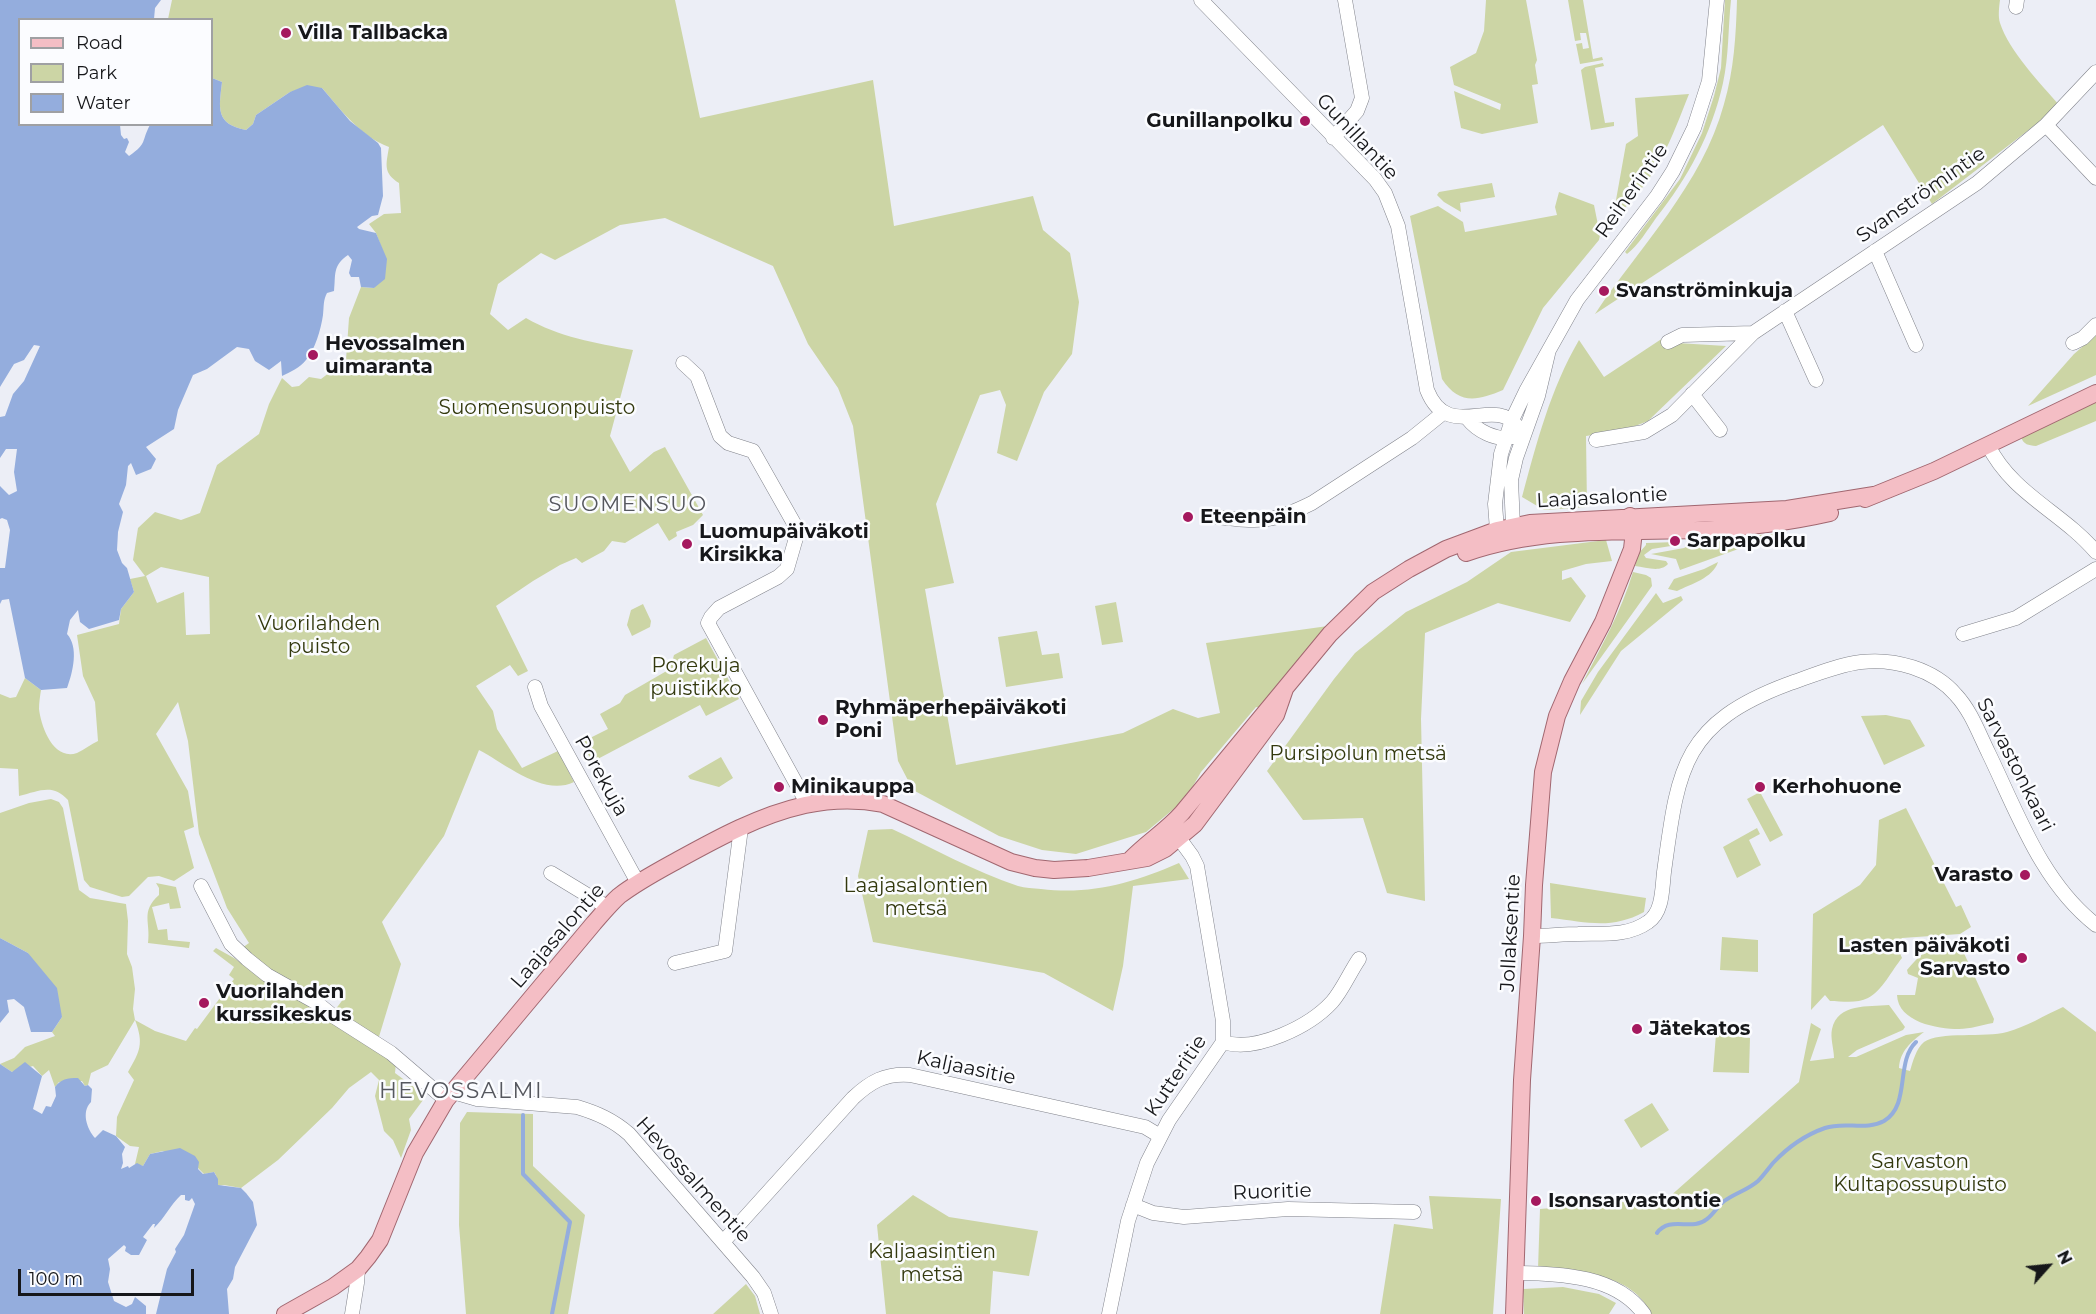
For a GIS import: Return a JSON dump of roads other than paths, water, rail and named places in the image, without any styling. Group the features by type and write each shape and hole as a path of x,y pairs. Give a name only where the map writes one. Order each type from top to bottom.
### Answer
{"main road":[{"name":"Laajasalontie","path":"285,1314 333,1287 357,1269 380,1240 415,1154 450,1096 608,907 638,883 702,847 786,810 808,805 857,801 883,804 1011,862 1054,870 1089,868 1130,860 1143,846 1175,832 1267,708 1330,633 1373,592 1446,549 1506,533 1530,523 1628,535 1874,495 1916,479 2096,393"},
{"name":"Jollaksentie","path":"1514,1314 1522,1080 1540,798 1547,750 1557,716 1603,621 1623,569 1628,535"}],"street":[{"name":"Gunillantie","path":"1201,0 1375,179 1391,206 1398,226 1426,390 1432,402 1443,413"},
{"path":"1333,138 1357,111 1362,98 1345,0"},
{"name":"Reiherintie","path":"1506,533 1496,483 1505,439 1512,420 1577,300 1657,195 1684,150 1694,128 1709,81 1717,0"},
{"name":"Svanströmintie","path":"1596,440 1629,436 1650,429 1672,415 1753,333 1977,183 2046,125 2096,72"},
{"path":"2046,125 2096,178"},
{"path":"1875,251 1916,345"},
{"path":"1785,310 1816,380"},
{"path":"2073,343 2083,338 2096,325"},
{"path":"1668,342 1682,335 1753,333"},
{"name":"Reiherintie","path":"1506,533 1511,480 1516,458 1538,396 1548,354"},
{"path":"683,363 697,376 720,436 728,443 749,449 757,456 796,527 796,538 787,569 778,577 719,608 708,623 808,805"},
{"path":"1692,394 1720,430"},
{"path":"1217,517 1258,522 1296,511 1412,438 1443,413 1467,418 1479,414 1512,420 1524,435 1505,439 1475,428 1467,418"},
{"path":"1988,445 1999,466 2014,482 2085,540 2096,552"},
{"path":"1963,634 2016,618 2096,568"},
{"name":"Sarvastonkaari","path":"1532,936 1618,933 1649,922 1659,908 1672,817 1682,773 1689,756 1708,730 1735,708 1770,691 1844,665 1878,661 1894,663 1927,673 1957,695 2049,873 2077,909 2096,925"},
{"name":"Porekuja","path":"535,687 541,706 638,883"},
{"path":"675,963 725,951 741,828"},
{"name":"Kutteritie","path":"1108,1314 1133,1205 1147,1163 1160,1136 1223,1042 1222,1021 1199,873 1192,856 1175,832"},
{"path":"551,873 608,907"},
{"path":"201,886 231,944 247,959 267,975 317,1003 450,1096"},
{"path":"1223,1042 1248,1046 1288,1032 1333,1001 1359,958"},
{"name":"Kaljaasitie","path":"723,1242 853,1098 873,1082 892,1075 910,1075 1027,1100 1144,1127 1160,1136"},
{"name":"Hevossalmentie","path":"450,1096 577,1107 608,1118 629,1134 723,1242 759,1286 771,1314"},
{"name":"Ruoritie","path":"1133,1205 1153,1214 1184,1217 1288,1209 1414,1212"},
{"path":"352,1314 357,1269"},
{"path":"1515,1273 1578,1277 1593,1281 1623,1294 1632,1300 1644,1314"}],"water":[{"path":"0,0 161,0 155,8 154,18 18,18 18,126 120,126 121,135 129,142 125,152 129,156 142,145 150,126 213,126 213,78 222,82 221,114 229,124 236,127 246,130 253,124 256,115 290,92 307,85 322,88 350,121 378,143 381,148 383,196 378,215 372,216 357,227 376,233 387,259 385,279 374,288 361,287 359,277 351,277 349,273 352,260 348,255 343,259 337,267 334,291 327,293 324,301 321,327 312,351 298,368 282,376 281,361 269,370 255,361 249,349 237,347 207,369 193,375 178,410 174,429 146,447 156,459 151,469 136,475 131,463 128,466 126,485 119,504 123,512 118,532 117,550 122,563 127,568 134,592 121,609 119,620 89,629 80,622 78,610 70,620 67,634 73,646 74,660 67,688 41,690 25,678 9,599 2,600 0,604 0,568 5,568 10,530 7,520 0,519 0,486 9,495 17,491 14,472 17,449 6,449 0,458 0,417 5,416 13,394 24,381 40,346 34,345 24,360 14,364 0,387"},
{"path":"0,938 28,953 57,988 62,1017 52,1032 31,1032 24,1007 14,999 7,1000 9,1012 0,1023"},
{"path":"25,1062 42,1076 33,1109 42,1114 46,1106 51,1107 56,1096 55,1087 62,1081 78,1078 85,1086 88,1085 92,1089 91,1102 86,1111 88,1125 95,1138 103,1130 116,1136 125,1147 121,1169 128,1166 129,1168 137,1163 143,1166 150,1154 180,1148 195,1156 199,1162 198,1169 203,1174 214,1172 218,1185 241,1188 246,1193 253,1202 257,1225 235,1267 233,1279 227,1289 229,1314 156,1314 167,1269 184,1235 195,1204 192,1198 189,1201 185,1200 185,1195 181,1195 158,1224 154,1228 155,1224 153,1224 143,1237 147,1240 139,1255 131,1255 125,1251 124,1245 108,1259 110,1269 108,1282 114,1301 126,1307 132,1304 135,1297 146,1306 146,1314 0,1314 0,1064 12,1072"}],"waterway":[{"path":"1657,1233 1668,1225 1701,1223 1723,1202 1754,1184 1784,1152 1810,1134 1832,1126 1870,1125 1884,1121 1897,1105 1906,1061 1916,1042"},
{"path":"523,1115 523,1174 570,1222 552,1314"}],"place":[{"name":"Villa Tallbacka","path":"286,33"},
{"name":"Gunillanpolku","path":"1305,121"},
{"name":"Svanströminkuja","path":"1604,291"},
{"name":"Hevossalmen uimaranta","path":"313,355"},
{"name":"Eteenpäin","path":"1188,517"},
{"name":"Sarpapolku","path":"1675,541"},
{"name":"Luomupäiväkoti Kirsikka","path":"687,544"},
{"name":"Ryhmäperhepäiväkoti Poni","path":"823,720"},
{"name":"Minikauppa","path":"779,787"},
{"name":"Kerhohuone","path":"1760,787"},
{"name":"Varasto","path":"2025,875"},
{"name":"Lasten päiväkoti Sarvasto","path":"2022,958"},
{"name":"Vuorilahden kurssikeskus","path":"204,1003"},
{"name":"Jätekatos","path":"1637,1029"},
{"name":"Isonsarvastontie","path":"1536,1201"}],"district":[{"name":"SUOMENSUO","path":"628,505"},
{"name":"HEVOSSALMI","path":"461,1092"}],"park label":[{"name":"Suomensuonpuisto","path":"537,408"},
{"name":"Vuorilahden puisto","path":"319,636"},
{"name":"Porekuja puistikko","path":"696,678"},
{"name":"Pursipolun metsä","path":"1358,754"},
{"name":"Laajasalontien metsä","path":"916,898"},
{"name":"Sarvaston Kultapossupuisto","path":"1920,1174"},
{"name":"Kaljaasintien metsä","path":"932,1264"}]}
